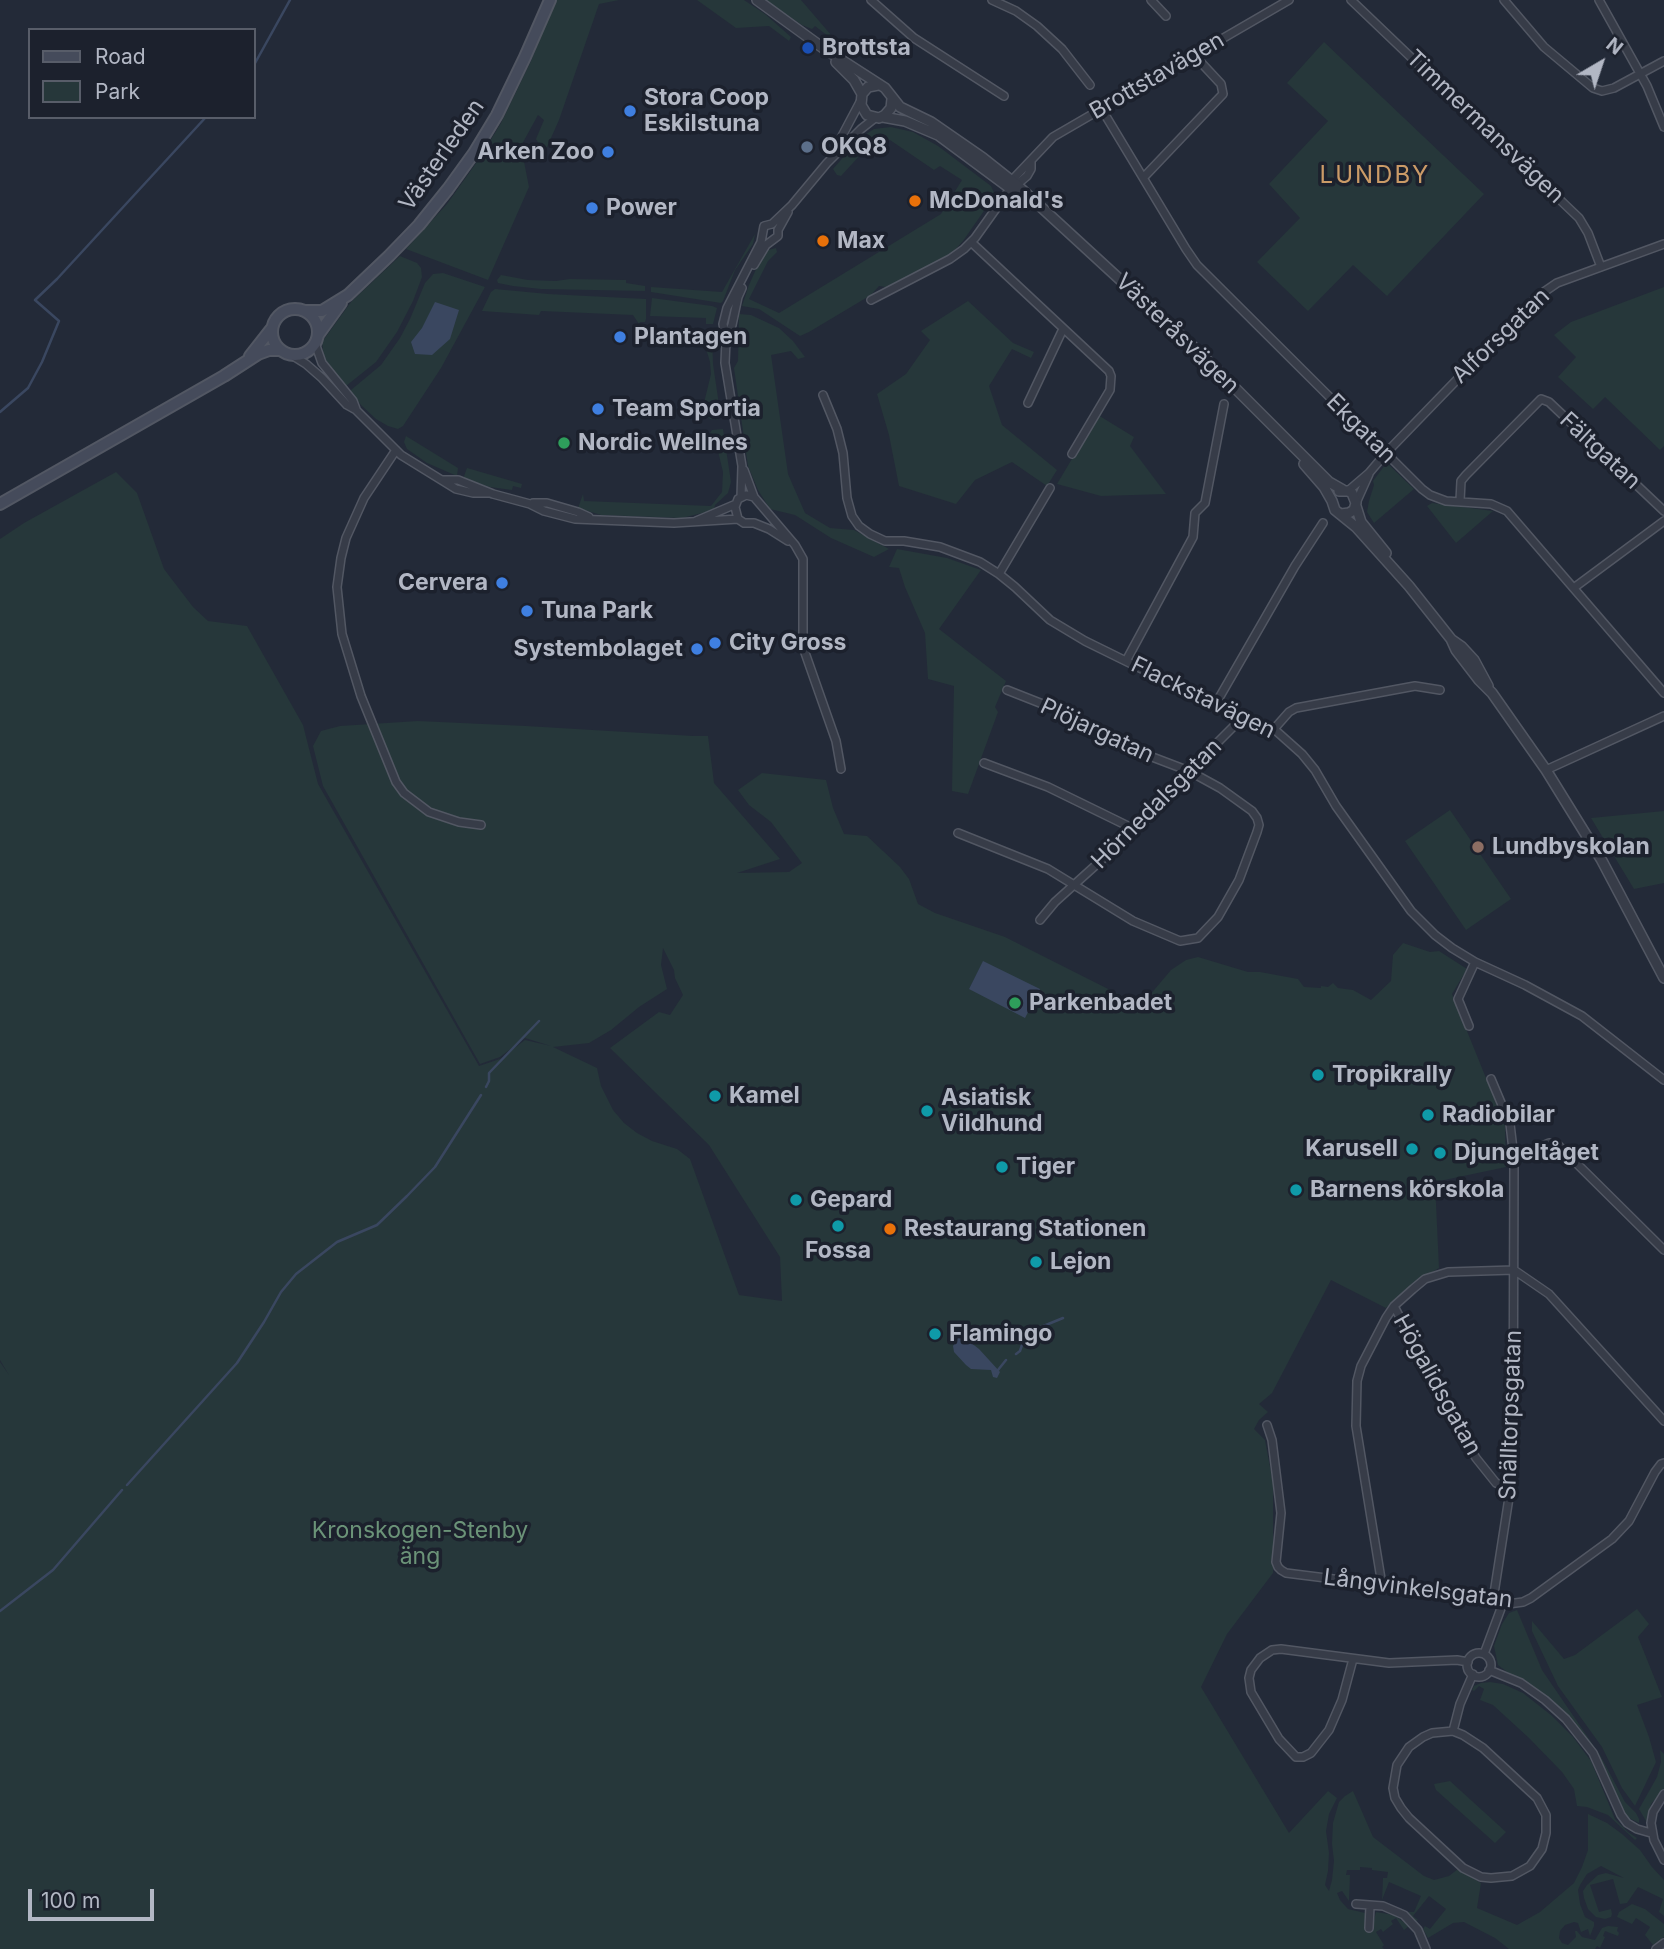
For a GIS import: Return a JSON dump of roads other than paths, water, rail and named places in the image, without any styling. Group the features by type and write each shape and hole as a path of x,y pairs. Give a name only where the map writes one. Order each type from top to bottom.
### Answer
{"main road":[{"name":"Västerleden","path":"316,339 348,295 419,225 474,153 497,116 525,57 547,0"},
{"name":"Västerleden","path":"306,311 322,310 348,295"},
{"path":"0,505 224,376 247,360 264,352 304,353 316,339 317,327 314,319 306,311 284,311 276,318 272,328 247,360"},
{"path":"272,328 274,340 285,352"}],"street":[{"path":"726,340 738,298 752,268 770,241 777,238 775,227 827,163 861,129 890,111 892,99 888,90 823,48 757,0"},
{"path":"872,0 914,38 1004,96"},
{"path":"992,0 1016,11 1037,26 1062,49 1090,85"},
{"path":"1151,0 1166,16"},
{"name":"Brottstavägen","path":"871,300 950,259 971,242 1013,185 1027,176 1031,161 1053,137 1289,0"},
{"name":"Timmermansvägen","path":"1351,0 1579,218 1601,267"},
{"path":"1504,0 1544,47 1593,88 1602,91 1614,88 1664,61"},
{"path":"1598,0 1641,74 1664,127"},
{"path":"823,48 854,80 864,113 879,117"},
{"path":"1144,177 1223,94 1221,84 1194,55"},
{"path":"827,163 868,87 878,85"},
{"name":"Västeråsvägen","path":"892,99 900,107 931,122 983,158 1064,228 1201,354 1329,482 1345,490"},
{"name":"Ekgatan","path":"1101,108 1197,265 1430,495 1446,501 1491,504 1507,511 1664,692"},
{"name":"Västeråsvägen","path":"879,117 905,121 938,135 1013,185"},
{"path":"775,227 764,226 761,242 727,308 723,324 726,340 725,363 742,466 754,497 795,545 803,559 803,647 836,741 841,769"},
{"path":"762,235 770,241"},
{"path":"971,242 1109,371 1112,381 1110,390 1072,454"},
{"name":"Alforsgatan","path":"1345,490 1369,473 1538,296 1557,283 1664,244"},
{"path":"1028,403 1063,328"},
{"path":"316,339 322,363 353,401 356,410"},
{"path":"285,352 306,364 322,378 396,450 456,489 530,503 547,503 593,519 693,523 738,519 769,529 795,545"},
{"name":"Flackstavägen","path":"823,395 837,429 843,453 847,498 852,516 859,526 885,541 940,547 980,562 999,574 1050,620 1085,641 1215,705 1274,729 1302,754 1315,770 1336,806 1411,911 1435,935 1475,962 1582,1016 1664,1080"},
{"name":"Fältgatan","path":"1460,501 1461,481 1541,399 1549,402 1664,511"},
{"path":"1126,661 1193,537 1195,513 1205,503 1224,404"},
{"name":"Västeråsvägen","path":"1289,443 1332,501"},
{"path":"396,450 365,498 346,538 337,587 342,634 361,696 396,782 404,793 429,812 459,822 481,825"},
{"path":"738,519 735,512 742,466"},
{"name":"Alforsgatan","path":"1356,505 1369,473"},
{"path":"999,574 1050,488"},
{"path":"1409,586 1361,522 1355,496 1345,490 1336,493 1332,501 1335,510 1356,527 1409,586 1451,639 1467,665 1492,693 1546,771 1601,859 1664,978"},
{"path":"693,523 746,495 754,497"},
{"path":"754,523 762,514 762,505"},
{"path":"1341,514 1349,513 1356,505"},
{"path":"1575,587 1664,521"},
{"path":"1215,705 1323,523"},
{"path":"1274,729 1296,708 1415,686 1440,690"},
{"name":"Plöjargatan","path":"1007,690 1068,715 1141,753 1189,771 1229,794 1257,818 1257,832 1239,880 1218,917 1198,938 1180,941 1144,927 1075,884"},
{"name":"Hörnedalsgatan","path":"1040,920 1055,902 1158,809 1189,771 1244,716"},
{"path":"1546,771 1664,716"},
{"path":"984,763 1048,787 1136,830"},
{"path":"958,833 1048,869 1075,884"},
{"path":"1469,1026 1458,999 1475,962"},
{"name":"Snälltorpsgatan","path":"1491,1079 1510,1124 1514,1158 1512,1489 1493,1600"},
{"path":"1514,1158 1549,1143 1558,1144 1664,1250"},
{"path":"1382,1584 1356,1426 1357,1381 1361,1366 1386,1318 1394,1307 1425,1279 1459,1271 1514,1270 1549,1294 1664,1421"},
{"name":"Högalidsgatan","path":"1394,1307 1476,1458 1496,1483 1512,1489"},
{"name":"Långvinkelsgatan","path":"1267,1425 1272,1440 1281,1513 1276,1562 1280,1569 1286,1573 1513,1604 1531,1598 1604,1546 1629,1521 1656,1472 1664,1463"},
{"path":"1484,1654 1503,1603"},
{"path":"1353,1659 1342,1700 1329,1730 1307,1756 1293,1755 1279,1739 1255,1701 1249,1684 1251,1670 1260,1658 1272,1650 1276,1650 1389,1663 1457,1660 1468,1662"},
{"path":"1474,1654 1484,1654 1490,1661 1489,1670 1480,1676 1473,1674 1468,1662 1474,1654"},
{"path":"1489,1670 1527,1687 1566,1719 1593,1753 1627,1823 1637,1829 1651,1832"},
{"path":"1453,1731 1460,1704 1473,1674"},
{"path":"1453,1731 1483,1748 1537,1798 1546,1815 1542,1849 1530,1866 1512,1877 1481,1877 1463,1868 1409,1818 1395,1797 1393,1787 1397,1765 1409,1747 1432,1733 1453,1731"},
{"path":"1664,1794 1653,1812 1651,1832 1664,1860"},
{"path":"1356,1904 1394,1910 1404,1915 1418,1930 1426,1949"},
{"path":"1369,1928 1370,1906"},
{"path":"1656,1949 1664,1943"}],"water":[{"path":"435,302 459,310 450,339 432,355 415,354 411,342 422,328"},
{"name":"Parkenbadet","path":"983,961 1040,989 1025,1018 969,989"},
{"path":"958,1338 966,1339 979,1349 1000,1372 997,1378 993,1377 991,1370 971,1369 966,1365 954,1352 953,1346"}],"waterway":[{"path":"256,61 290,0"},
{"path":"0,412 28,388 59,321 35,300 204,119"},
{"path":"486,1087 489,1073 539,1021"},
{"path":"127,1485 237,1363 281,1292 296,1274 337,1242 377,1225 407,1196 435,1167 481,1095"},
{"path":"1016,1354 1029,1334 1063,1318"},
{"path":"998,1370 1006,1360"},
{"path":"0,1611 53,1570 122,1490"}],"place":[{"name":"Brottsta","path":"808,48"},
{"name":"Stora Coop Eskilstuna","path":"630,111"},
{"name":"OKQ8","path":"807,147"},
{"name":"Arken Zoo","path":"608,152"},
{"name":"McDonald's","path":"915,201"},
{"name":"Power","path":"592,208"},
{"name":"Max","path":"823,241"},
{"name":"Plantagen","path":"620,337"},
{"name":"Team Sportia","path":"598,409"},
{"name":"Nordic Wellnes","path":"564,443"},
{"name":"Cervera","path":"502,583"},
{"name":"Tuna Park","path":"527,611"},
{"name":"City Gross","path":"715,643"},
{"name":"Systembolaget","path":"697,649"},
{"name":"Lundbyskolan","path":"1478,847"},
{"name":"Parkenbadet","path":"1015,1003"},
{"name":"Tropikrally","path":"1318,1075"},
{"name":"Kamel","path":"715,1096"},
{"name":"Asiatisk Vildhund","path":"927,1111"},
{"name":"Radiobilar","path":"1428,1115"},
{"name":"Karusell","path":"1412,1149"},
{"name":"Djungeltåget","path":"1440,1153"},
{"name":"Tiger","path":"1002,1167"},
{"name":"Barnens körskola","path":"1296,1190"},
{"name":"Gepard","path":"796,1200"},
{"name":"Fossa","path":"838,1226"},
{"name":"Restaurang Stationen","path":"890,1229"},
{"name":"Lejon","path":"1036,1262"},
{"name":"Flamingo","path":"935,1334"}],"district":[{"name":"LUNDBY","path":"1375,176"}],"park label":[{"name":"Kronskogen-Stenby äng","path":"420,1544"}]}
